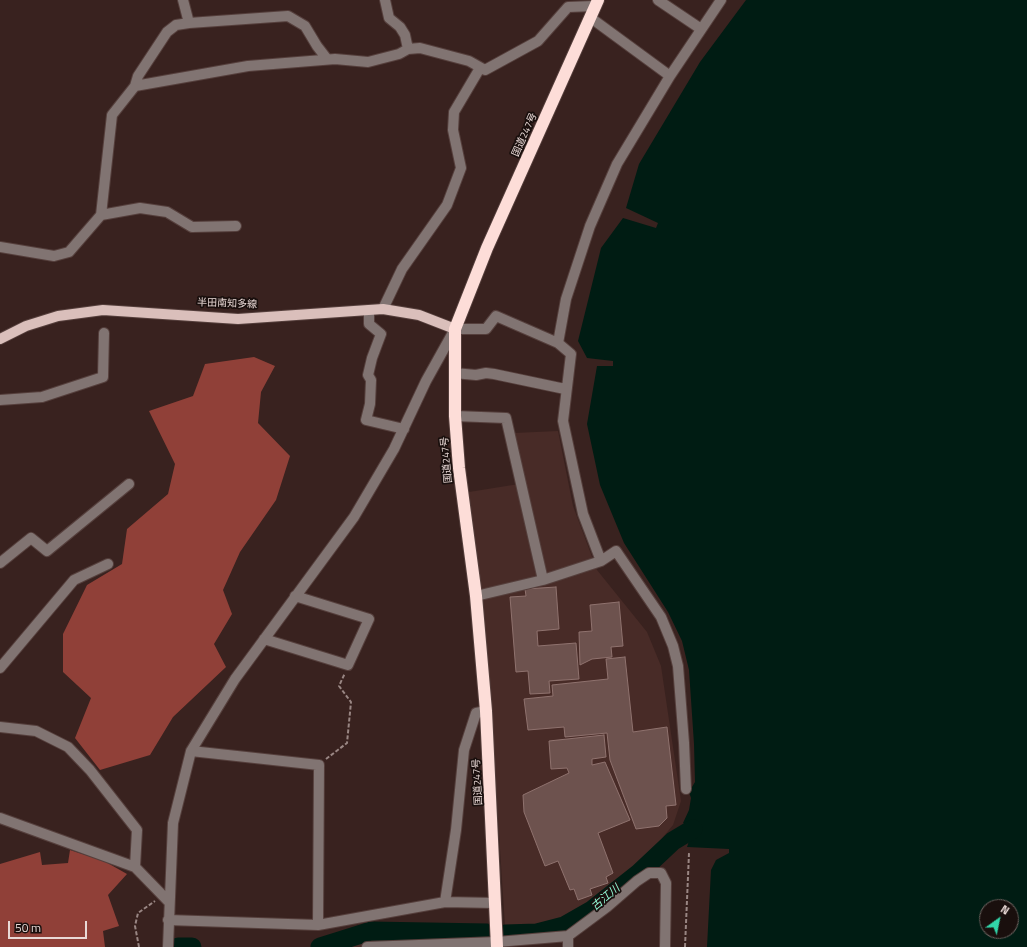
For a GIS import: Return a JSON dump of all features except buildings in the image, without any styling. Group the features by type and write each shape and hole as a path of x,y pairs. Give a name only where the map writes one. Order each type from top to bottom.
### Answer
{"highway":[{"name":"国道247号","path":"497,945 486,710 476,596 459,468 455,416 455,329 487,248 591,18 596,3"}],"main road":[{"name":"半田南知多線","path":"0,339 26,326 58,316 103,310 238,319 383,310 419,315 455,329"}],"street":[{"path":"183,0 189,23"},
{"path":"385,0 389,18 400,27 405,35 408,49"},
{"path":"658,0 701,29"},
{"path":"558,343 566,299 590,226 617,164 670,76 721,0"},
{"path":"135,86 248,66 327,60 368,62 399,54 408,49 420,48 469,61 485,70 538,41 568,7 596,3"},
{"path":"0,246 54,256 70,252 101,215 112,115 135,86 138,76 167,32 176,25 288,16 305,26 327,60"},
{"path":"591,18 670,76"},
{"path":"383,310 402,269 447,205 460,168 453,130 454,112 480,68"},
{"path":"101,215 140,208 167,212 192,227 236,226"},
{"path":"369,310 369,324 381,334 372,358 368,375 371,380 370,404 366,420 404,429"},
{"path":"168,947 166,899 173,823 191,751 235,678 354,517 394,449 426,381 455,329 486,329 496,316 558,343 571,354 563,421 583,514 602,562"},
{"path":"0,400 42,397 103,377 104,333"},
{"path":"454,373 476,375 486,373 494,374 566,389"},
{"path":"455,416 506,418 543,580"},
{"path":"0,563 31,538 47,551 129,484"},
{"path":"476,596 543,580 602,562 616,551 661,617 673,646 679,674 686,789"},
{"path":"0,668 74,580 108,564"},
{"path":"264,639 348,665 369,619 295,596"},
{"path":"446,902 456,830 464,750 476,713 486,710"},
{"path":"0,727 36,731 68,747 90,770 137,830 135,868"},
{"path":"191,751 319,765 318,925"},
{"path":"0,818 135,868 166,899"},
{"path":"367,947 497,945 568,936 608,906 637,881 649,873 661,872 666,883 665,947"},
{"path":"168,920 318,925 446,902 495,903"},
{"path":"568,936 568,947"}],"path":[{"path":"319,765 347,743 352,702 339,686 348,665"},
{"path":"685,947 689,853"},
{"path":"138,947 135,926 138,913 166,899"}],"shaded area":[{"path":"746,0 1027,0 1027,947 707,947 711,870 716,860 729,853 729,849 687,847 693,829 683,823 689,810 691,798 689,792 695,782 689,670 682,641 668,612 624,543 600,485 587,424 597,366 613,366 613,361 587,358 578,341 601,248 623,218 656,228 658,223 626,208 639,164 700,62"},
{"path":"254,357 275,366 261,392 258,423 290,456 276,500 240,552 223,590 232,614 214,644 226,667 173,717 150,755 100,770 75,738 91,698 63,672 63,634 87,585 122,564 127,529 168,494 175,464 149,411 193,396 205,364"},
{"path":"558,431 573,506 597,570 647,632 661,666 681,801 673,825 649,854 589,906 564,919 537,927 505,926 491,710 469,492 525,483 514,433"},
{"path":"70,850 104,861 127,874 108,895 119,926 103,931 105,947 0,947 0,864 40,852 42,865 68,863"},
{"path":"489,936 489,947 346,947 368,939"}],"waterway":[{"name":"古江川","path":"505,934 537,933 564,926 592,910 639,873 673,841 693,829"},
{"name":"古江川","path":"320,947 371,931 487,933"},
{"name":"古江川","path":"178,947 192,947"}]}
